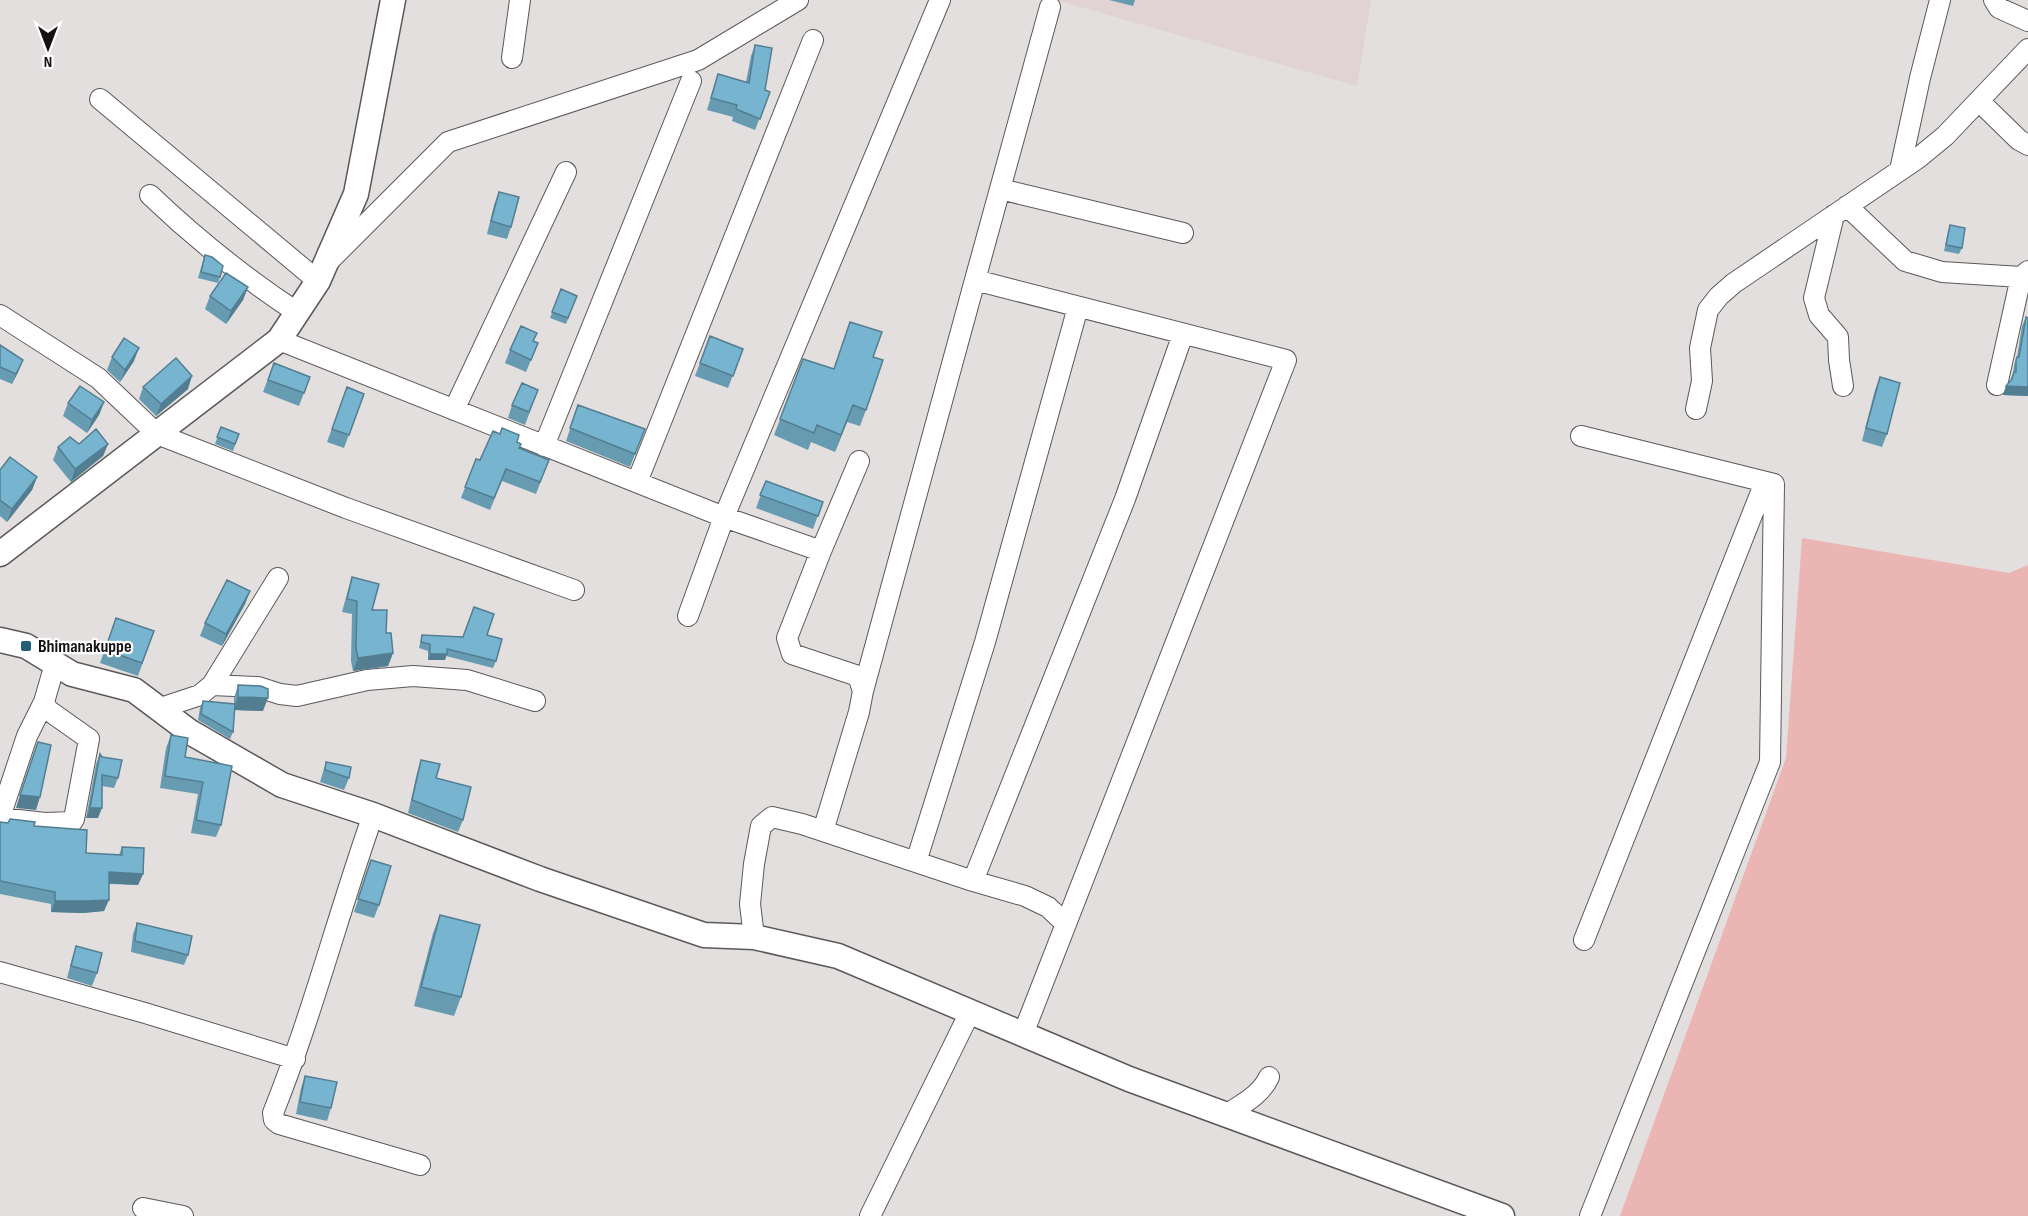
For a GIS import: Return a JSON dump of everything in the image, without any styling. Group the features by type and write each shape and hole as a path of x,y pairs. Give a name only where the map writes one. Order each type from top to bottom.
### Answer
{"street":[{"path":"3,546 157,434 279,340 323,272 356,194 393,0"},
{"path":"512,58 520,0"},
{"path":"323,272 448,142 698,60 798,0"},
{"path":"688,616 724,517 940,0"},
{"path":"1900,170 1940,0"},
{"path":"1994,0 1999,8 2028,21"},
{"path":"823,831 859,712 1050,7"},
{"path":"637,482 813,40"},
{"path":"1696,409 1702,381 1700,348 1708,310 1719,296 1734,283 1946,136 2028,49"},
{"path":"544,446 691,81"},
{"path":"100,99 323,272"},
{"path":"1978,101 2019,140 2028,145"},
{"path":"454,410 566,172"},
{"path":"1000,189 1183,233"},
{"path":"150,195 180,224 249,280 298,313"},
{"path":"1840,211 1905,261 1942,272 2025,274 1997,386"},
{"path":"1840,211 1814,298 1819,315 1838,337 1843,386"},
{"path":"975,280 1286,360 1023,1034"},
{"path":"916,862 985,642 1078,307"},
{"path":"0,315 98,378 157,434 357,512 574,590"},
{"path":"973,881 1125,499 1183,334"},
{"path":"279,340 724,517 821,551"},
{"path":"1581,436 1774,484 1770,762 1590,1216"},
{"path":"859,461 787,638 792,654 858,676 863,691"},
{"path":"1584,940 1765,482"},
{"path":"158,708 200,695 212,686 278,578"},
{"path":"0,640 26,646 72,675 134,690 190,732 282,785 373,815 540,879 704,935 754,938 838,956 1129,1079 1502,1216"},
{"path":"44,702 48,710 89,739 74,819 72,822 52,823 0,818 27,736 44,702 55,664"},
{"path":"212,686 258,687 280,694 297,696 367,680 413,676 467,680 535,700"},
{"path":"373,815 350,879 295,1059 273,1113 274,1120 279,1124 420,1165"},
{"path":"754,938 750,904 754,864 761,826 772,817 823,831 1025,896 1048,907 1066,924"},
{"path":"0,972 295,1059"},
{"path":"870,1216 970,1011"},
{"path":"1226,1115 1254,1097 1266,1085 1269,1077"},
{"path":"143,1208 183,1216"}],"shaded area":[{"path":"1056,0 1371,0 1357,86"},
{"path":"1802,538 2009,573 2028,565 2028,1216 1620,1216 1786,758"}],"building":[{"path":"755,45 772,48 765,90 770,92 760,119 736,109 737,105 711,98 718,74 749,83"},
{"path":"499,192 519,197 511,227 491,221"},
{"path":"1950,225 1965,228 1962,248 1946,245"},
{"path":"205,255 212,257 223,266 220,277 201,272"},
{"path":"226,273 248,287 231,311 210,296"},
{"path":"561,289 577,296 568,318 552,312"},
{"path":"2026,317 2028,318 2028,387 2006,386 2016,372 2016,360 2019,357"},
{"path":"850,322 882,332 873,357 883,360 866,410 853,405 841,435 817,425 814,433 780,419 803,359 834,369"},
{"path":"521,326 537,333 533,341 538,343 531,360 510,350"},
{"path":"710,336 743,349 733,376 700,363"},
{"path":"124,338 139,348 125,370 112,357"},
{"path":"0,345 23,360 16,374 0,367"},
{"path":"176,358 192,376 161,404 143,387"},
{"path":"274,363 310,377 304,393 268,380"},
{"path":"1880,377 1900,383 1887,434 1866,428"},
{"path":"522,383 538,390 529,412 512,405"},
{"path":"80,386 104,402 92,420 68,403"},
{"path":"347,387 364,394 349,435 332,429"},
{"path":"578,405 645,429 635,454 570,428"},
{"path":"221,427 239,434 235,444 217,437"},
{"path":"502,428 519,435 517,442 521,444 519,448 549,460 540,482 506,469 494,498 465,487 476,459 480,460 493,431 500,434"},
{"path":"96,429 108,444 75,469 58,447 70,437 79,444"},
{"path":"10,457 37,477 12,509 0,500 0,470"},
{"path":"766,481 823,502 818,516 760,495"},
{"path":"352,577 379,584 372,610 387,610 386,633 391,633 393,653 358,658 356,648 357,601 347,599"},
{"path":"227,580 250,591 226,634 205,623"},
{"path":"474,607 494,614 487,635 502,639 496,661 447,649 447,654 430,654 430,644 421,642 422,635 463,637"},
{"path":"116,618 154,631 142,663 105,650"},
{"path":"238,685 261,686 268,689 268,698 238,697"},
{"path":"203,701 235,704 233,732 201,714"},
{"path":"171,735 188,738 185,757 232,766 221,825 196,820 203,782 165,776"},
{"path":"38,742 51,745 40,797 20,795"},
{"path":"100,754 102,757 122,760 118,778 102,775 102,808 90,808"},
{"path":"421,760 440,764 436,778 471,787 463,820 412,800"},
{"path":"326,762 351,767 349,778 325,770"},
{"path":"10,819 35,822 34,826 87,830 86,853 122,855 122,847 144,848 143,874 109,872 109,900 55,901 55,892 0,881 0,822 8,823"},
{"path":"371,860 391,866 379,905 358,899"},
{"path":"440,915 480,925 461,997 421,987"},
{"path":"137,923 192,936 188,955 135,941"},
{"path":"76,946 102,953 97,973 71,966"},
{"path":"305,1076 337,1082 331,1108 300,1102"}],"place":[{"name":"Bhimanakuppe","path":"26,646"}]}
